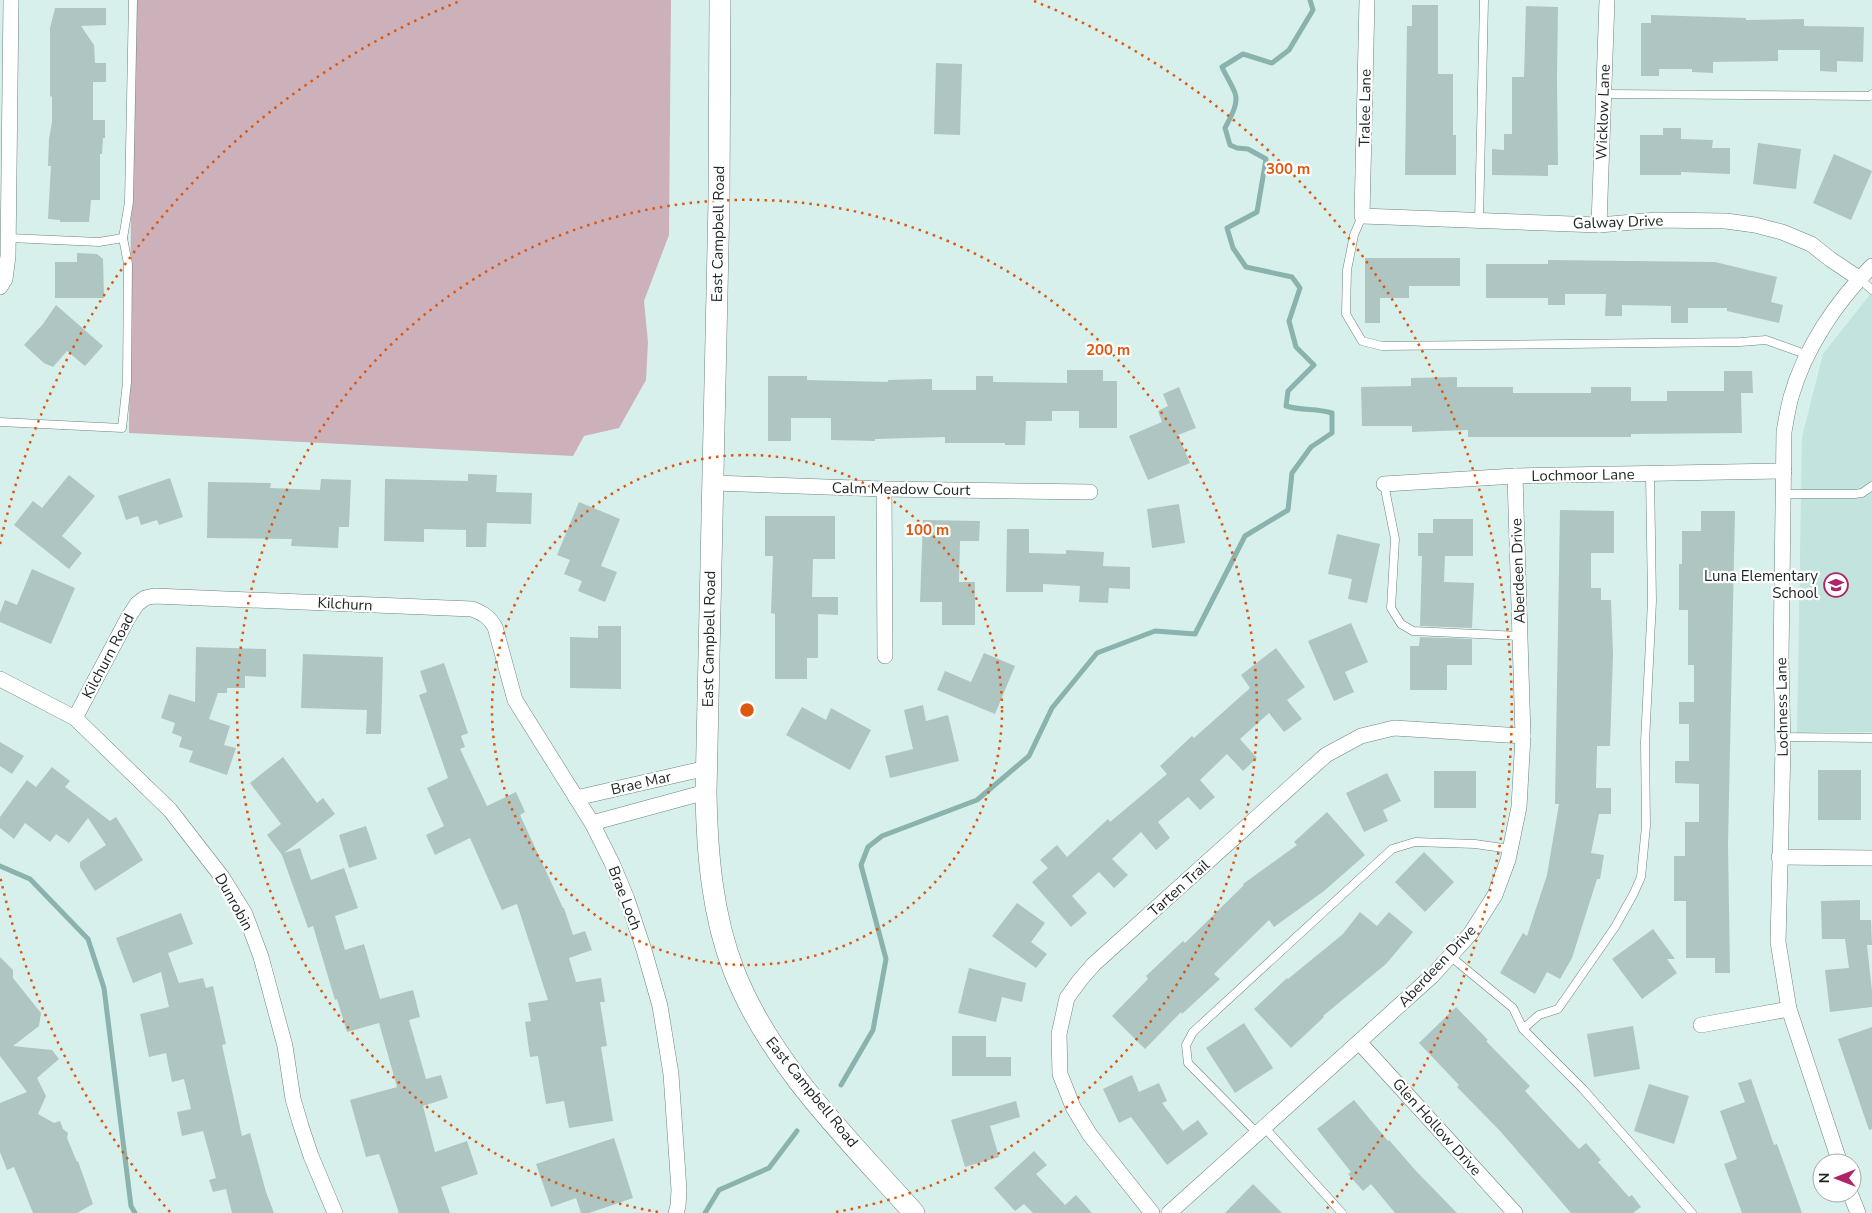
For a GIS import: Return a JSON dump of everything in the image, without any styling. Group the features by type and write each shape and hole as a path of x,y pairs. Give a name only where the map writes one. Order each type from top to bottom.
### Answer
{"main road":[{"name":"East Campbell Road","path":"720,0 719,201 706,792 713,884 724,943 734,972 765,1033 817,1103 914,1213"}],"street":[{"name":"Tralee Lane","path":"1362,216 1367,0"},
{"name":"Wicklow Lane","path":"1599,225 1608,0"},
{"path":"0,287 5,279 9,238 5,175 8,6"},
{"name":"Galway Drive","path":"1362,216 1599,225 1657,220 1726,221 1755,225 1782,232 1811,244 1860,278"},
{"name":"Lochness Lane","path":"1837,1153 1789,1010 1778,942 1783,737 1781,660 1784,432 1791,398 1808,355 1833,313 1860,278 1872,266"},
{"name":"Lochmoor Lane","path":"1384,484 1514,476 1784,471"},
{"name":"Aberdeen Drive","path":"1169,1213 1432,976 1471,933 1495,895 1510,849 1519,807 1523,736 1514,476"},
{"name":"Calm Meadow Court","path":"713,483 884,489 1090,492"},
{"path":"884,489 885,656"},
{"name":"Kilchurn Road","path":"75,718 137,604 145,598 154,596 206,597"},
{"name":"Kilchurn","path":"206,597 472,609 483,612"},
{"name":"Brae Loch","path":"483,612 491,620 494,627 516,700 592,823 612,863 627,899 644,950 660,1006 672,1083 679,1190 676,1213"},
{"name":"Dunrobin","path":"0,679 75,718 170,810 222,877 245,914 261,957 285,1046 293,1099 311,1156 335,1213"},
{"name":"Tarten Trail","path":"1152,1213 1090,1135 1073,1107 1060,1074 1059,1034 1067,998 1080,980 1094,964 1326,755 1361,736 1394,728 1523,736"},
{"name":"Brae Mar","path":"576,798 707,768"},
{"name":"Brae Mar","path":"592,823 706,792"},
{"path":"1779,857 1872,858"},
{"path":"1701,1026 1789,1010"},
{"name":"Glen Hollow Drive","path":"1359,1042 1515,1213"}],"lane":[{"path":"0,422 122,428 127,382 128,264 123,238 129,202 133,0"},
{"path":"1480,220 1484,0"},
{"path":"1604,94 1870,96 1872,94"},
{"path":"1362,216 1354,235 1347,270 1346,314 1362,341 1382,346 1740,342 1766,340 1808,355"},
{"path":"9,238 99,242 123,238"},
{"path":"1860,278 1872,290"},
{"path":"1523,1029 1539,1015 1558,1009 1615,927 1641,877 1646,826 1645,742 1652,601 1650,474"},
{"path":"1384,484 1395,539 1391,608 1401,624 1413,631 1520,636"},
{"path":"1783,494 1854,494 1862,493 1872,486"},
{"path":"1783,737 1872,738"},
{"path":"1342,1213 1262,1131 1188,1063 1186,1046 1193,1032 1392,849 1415,842 1432,842 1475,844 1510,849"},
{"path":"1450,956 1513,1008 1523,1029 1583,1089 1692,1213"}],"shaded area":[{"path":"133,0 671,0 669,235 644,301 648,342 646,380 619,428 584,436 573,456 129,433"},
{"name":"Luna Elementary School","path":"1872,292 1872,732 1797,733 1802,437 1823,354"}],"building":[{"path":"1412,5 1438,5 1438,74 1453,74 1453,135 1456,135 1456,175 1405,175 1407,26 1412,26"},
{"path":"1526,6 1558,7 1558,165 1548,165 1548,176 1492,175 1492,149 1504,150 1504,134 1512,134 1512,77 1524,77"},
{"path":"55,8 106,8 106,25 81,26 94,45 95,63 106,63 106,82 93,82 93,120 105,120 105,138 103,138 102,154 100,154 100,200 91,200 89,222 60,222 60,220 48,219 51,166 48,166 49,139 52,122 50,28"},
{"path":"1651,15 1746,18 1746,20 1804,19 1804,26 1864,27 1863,62 1837,61 1837,72 1820,71 1820,50 1778,50 1778,61 1713,62 1713,73 1692,72 1692,69 1659,69 1659,76 1641,76 1641,23 1651,23"},
{"path":"936,63 962,64 960,135 934,134"},
{"path":"1663,128 1681,128 1681,139 1713,140 1712,148 1730,148 1730,174 1681,172 1681,175 1640,175 1640,135 1663,135"},
{"path":"1758,143 1801,149 1796,189 1753,184"},
{"path":"1834,154 1872,171 1851,220 1813,203"},
{"path":"77,253 97,254 103,259 104,298 55,298 55,262 77,262"},
{"path":"1365,258 1460,258 1460,286 1409,286 1409,298 1380,298 1380,323 1365,323"},
{"path":"1548,260 1715,262 1777,277 1771,302 1783,305 1779,323 1727,311 1727,308 1688,308 1688,323 1671,323 1671,306 1622,305 1622,316 1605,316 1606,294 1565,294 1565,305 1548,305 1548,298 1486,298 1486,264 1548,264"},
{"path":"56,305 103,346 85,366 67,351 53,367 44,363 24,345 43,324"},
{"path":"1067,370 1103,370 1103,381 1117,381 1117,428 1079,428 1079,411 1052,411 1052,421 1026,421 1025,445 945,443 945,437 875,439 875,441 831,440 831,418 791,418 791,441 768,441 768,376 807,376 807,380 888,382 888,380 932,379 932,390 976,390 976,376 993,376 993,382 1067,383"},
{"path":"1724,371 1752,371 1753,393 1741,393 1742,433 1631,434 1631,437 1468,437 1468,430 1412,432 1412,426 1362,426 1361,387 1411,386 1411,378 1457,377 1457,387 1513,387 1513,393 1591,393 1591,387 1631,387 1631,401 1667,401 1667,391 1724,391"},
{"path":"1179,387 1196,428 1178,435 1190,463 1148,480 1129,436 1162,422 1158,411 1168,406 1163,394"},
{"path":"468,474 497,475 496,492 532,493 531,524 487,523 486,547 466,547 466,530 424,529 424,542 384,541 385,479 468,481"},
{"path":"69,475 95,496 62,536 82,553 69,569 14,525 33,501 42,508"},
{"path":"170,478 183,517 159,525 157,520 141,525 138,516 126,520 118,496"},
{"path":"321,479 351,480 349,527 339,527 338,548 291,546 292,539 207,538 208,482 271,483 270,488 320,490"},
{"path":"579,502 620,519 601,566 617,572 605,602 578,591 582,581 564,574 570,560 557,555"},
{"path":"1179,504 1185,543 1152,548 1147,509"},
{"path":"1560,510 1614,511 1614,553 1591,553 1591,588 1601,588 1601,600 1611,600 1613,654 1610,746 1597,746 1596,788 1611,788 1611,814 1599,814 1591,853 1604,855 1600,879 1597,879 1572,958 1560,979 1547,972 1535,994 1500,973 1523,933 1527,936 1547,875 1559,804 1555,804"},
{"path":"1701,511 1735,511 1728,844 1730,973 1715,973 1715,958 1686,958 1686,901 1674,901 1674,856 1685,856 1685,822 1699,822 1699,784 1675,783 1675,761 1689,761 1689,724 1679,724 1679,702 1694,702 1694,665 1688,665 1688,610 1679,610 1679,564 1682,564 1682,531 1701,531"},
{"path":"765,516 835,516 835,559 813,559 812,597 838,597 838,615 818,614 818,658 807,658 807,679 775,679 775,614 771,613 773,556 765,556"},
{"path":"1433,519 1473,519 1473,556 1445,556 1444,582 1474,583 1472,628 1420,626 1422,556 1418,556 1418,533 1433,533"},
{"path":"923,520 980,521 979,541 960,541 959,582 975,582 975,625 942,625 942,602 920,602"},
{"path":"1007,529 1029,529 1029,553 1066,554 1066,550 1104,552 1103,566 1130,567 1130,589 1109,588 1108,603 1079,602 1080,586 1043,584 1043,592 1006,592"},
{"path":"1337,534 1380,544 1367,603 1348,599 1352,579 1328,574"},
{"path":"32,569 75,588 51,644 0,622 0,613 5,600 17,605"},
{"path":"1351,623 1368,662 1345,672 1354,692 1334,701 1308,641"},
{"path":"598,626 621,626 621,689 570,688 570,637 598,638"},
{"path":"1420,637 1472,639 1472,665 1447,665 1447,690 1410,690 1410,646 1419,646"},
{"path":"196,647 266,649 266,677 245,676 245,688 227,688 227,693 218,693 209,719 230,726 224,745 236,748 227,775 189,762 193,751 179,747 182,737 172,733 175,723 161,718 169,694 195,702"},
{"path":"1276,648 1305,687 1287,700 1302,719 1284,732 1269,713 1240,739 1257,758 1243,771 1227,754 1200,780 1215,797 1200,810 1188,797 1158,822 1170,838 1156,850 1141,832 1112,859 1128,875 1114,888 1099,872 1072,896 1087,913 1071,927 1032,882 1048,868 1040,860 1057,845 1067,857 1108,819 1110,822 1167,774 1160,766 1192,736 1194,738 1250,688 1241,675"},
{"path":"984,653 1015,666 995,714 937,690 945,671 971,682"},
{"path":"303,654 383,657 381,734 366,734 367,710 301,708"},
{"path":"444,663 468,733 461,736 465,747 460,749 487,806 516,792 525,812 520,815 564,908 573,935 585,931 592,950 569,958 576,982 601,978 605,1002 600,1002 607,1046 601,1047 613,1121 569,1128 564,1101 546,1104 538,1056 530,1057 525,1022 531,1021 528,1003 548,1000 517,904 502,910 470,838 435,855 426,835 444,826 427,788 448,778 419,695 427,692 420,671"},
{"path":"923,705 926,721 948,715 959,761 890,778 885,756 913,749 904,710"},
{"path":"802,707 826,720 831,708 871,730 850,770 786,735"},
{"path":"0,742 24,756 12,774 0,766"},
{"path":"283,757 317,803 323,798 335,814 284,853 300,848 311,880 344,868 358,908 335,916 345,950 364,944 380,999 413,990 420,1017 409,1020 426,1079 441,1075 448,1098 423,1106 435,1152 467,1141 478,1174 441,1187 450,1213 399,1213 379,1154 366,1157 350,1100 397,1087 379,1023 347,1032 337,999 335,1000 313,926 308,928 282,855 267,835 281,824 250,783"},
{"path":"52,767 70,781 65,787 110,821 116,817 143,860 95,891 80,867 80,862 106,845 88,818 69,843 56,834 50,842 25,823 14,839 0,828 0,817 27,780 36,787"},
{"path":"1818,770 1861,770 1861,820 1818,820"},
{"path":"1434,771 1476,771 1476,808 1434,808"},
{"path":"1387,773 1401,801 1383,810 1388,821 1364,832 1346,793"},
{"path":"1327,812 1365,855 1324,891 1274,927 1269,920 1214,974 1220,979 1182,1014 1181,1012 1145,1049 1112,1016 1148,979 1146,976 1183,941 1185,943 1243,884 1297,845 1294,842"},
{"path":"366,826 377,859 349,868 339,835"},
{"path":"1424,852 1454,882 1425,912 1395,882"},
{"path":"1860,900 1860,920 1871,920 1872,945 1867,945 1872,1007 1830,1012 1825,970 1849,968 1845,939 1822,939 1821,901"},
{"path":"1017,903 1045,923 1031,942 1047,954 1036,968 992,936"},
{"path":"1360,912 1377,926 1389,912 1413,932 1386,964 1323,1016 1291,1048 1254,1009 1287,978 1343,934"},
{"path":"181,913 193,944 168,953 179,983 203,978 206,988 213,986 226,1044 222,1045 242,1136 250,1133 266,1192 274,1213 232,1213 226,1189 213,1192 209,1180 216,1178 203,1131 182,1136 177,1112 191,1109 184,1079 172,1082 166,1053 149,1057 140,1014 169,1007 161,972 133,983 116,938"},
{"path":"1653,929 1675,959 1667,959 1677,973 1642,999 1612,959"},
{"path":"0,957 13,970 13,978 41,1013 39,1026 13,1046 52,1050 59,1059 37,1078 46,1096 38,1114 54,1123 60,1121 63,1129 68,1133 67,1138 78,1161 93,1204 77,1213 33,1213 14,1167 7,1170 0,1152 0,1103 27,1092 0,1056"},
{"path":"969,968 1026,983 1022,1002 1002,997 996,1022 958,1013"},
{"path":"1456,1007 1530,1086 1525,1091 1579,1149 1586,1143 1601,1160 1598,1162 1629,1197 1632,1195 1641,1207 1633,1213 1571,1213 1501,1132 1457,1087 1459,1085 1419,1043"},
{"path":"1244,1023 1273,1068 1235,1093 1206,1048"},
{"path":"1633,1026 1640,1069 1594,1077 1587,1034"},
{"path":"1872,1027 1872,1129 1869,1130 1838,1039"},
{"path":"952,1036 986,1036 986,1057 1011,1057 1011,1076 952,1076"},
{"path":"1132,1075 1139,1092 1159,1083 1167,1101 1162,1103 1183,1131 1198,1120 1208,1134 1167,1165 1131,1117 1119,1123 1103,1089"},
{"path":"1751,1079 1774,1145 1777,1144 1802,1213 1742,1213 1724,1164 1737,1159 1720,1111 1745,1102 1738,1083"},
{"path":"1649,1084 1689,1096 1674,1144 1634,1131"},
{"path":"1354,1100 1388,1141 1457,1213 1395,1213 1371,1184 1363,1191 1348,1174 1351,1172 1317,1129"},
{"path":"1016,1101 1020,1117 990,1126 999,1157 965,1167 951,1120"},
{"path":"614,1138 633,1198 589,1213 581,1213 576,1198 551,1207 536,1164"},
{"path":"1034,1151 1047,1165 1036,1174 1065,1205 1076,1195 1092,1213 1033,1213 1024,1204 1015,1211 994,1188"},
{"path":"1253,1184 1282,1213 1225,1213"}],"waterway":[{"path":"841,1085 873,1030 886,959 861,865 868,847 882,836 977,800 1029,756 1052,708 1097,653 1155,631 1195,634 1245,536 1288,510 1292,473 1311,447 1332,433 1332,413 1286,406 1288,391 1314,365 1296,347 1289,321 1300,288 1292,277 1246,267 1233,248 1227,228 1257,212 1266,159 1248,149 1230,145 1225,128 1233,111 1236,97 1222,67 1243,54 1272,63 1289,50 1313,10 1310,0"},
{"path":"0,866 30,879 88,939 104,988 131,1206 135,1213"},
{"path":"705,1213 719,1190 769,1168 797,1131"}],"place":[{"name":"Luna Elementary School","path":"1836,585"}]}
